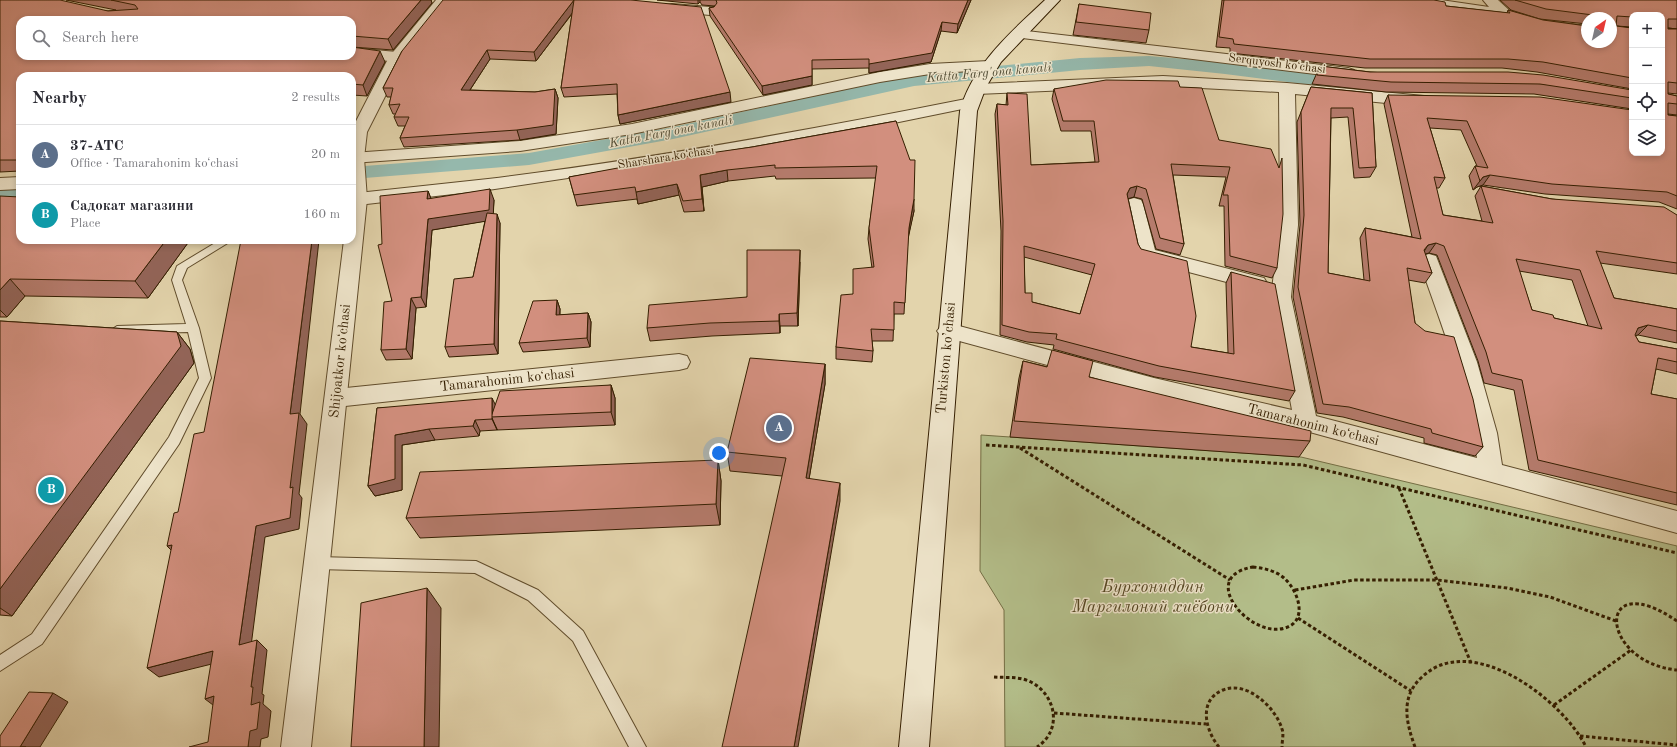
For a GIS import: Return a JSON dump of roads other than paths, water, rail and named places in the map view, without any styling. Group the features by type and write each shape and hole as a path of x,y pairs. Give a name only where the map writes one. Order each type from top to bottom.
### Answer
{"street":[{"name":"Shijoatkor koʻchasi","path":"356,148 359,132 385,78 397,57 444,0"},
{"name":"Turkiston ko’chasi","path":"914,747 965,138 974,96 990,66 1002,50 1053,0"},
{"path":"1410,0 1505,14 1538,24 1581,29"},
{"path":"1490,0 1505,14"},
{"path":"657,6 710,10"},
{"name":"Serquyosh koʻchasi","path":"1018,34 1365,75"},
{"path":"356,53 397,57"},
{"path":"356,158 520,146 632,129 880,77 930,69 990,66"},
{"name":"Sharshara koʻchasi","path":"358,199 506,182 829,132 974,96 1163,81 1287,88 1386,98 1436,98"},
{"path":"1287,88 1289,225 1281,297 1306,422"},
{"name":"Shijoatkor koʻchasi","path":"356,178 358,199 356,217"},
{"path":"0,184 16,183"},
{"path":"1134,204 1146,254 1282,288"},
{"name":"Shijoatkor koʻchasi","path":"296,747 353,244"},
{"path":"1429,261 1466,362 1485,433 1491,472"},
{"name":"Tamarahonim koʻchasi","path":"948,331 1154,386 1306,422 1677,522"},
{"name":"Tamarahonim koʻchasi","path":"336,398 679,362"}],"lane":[{"path":"0,664 37,639 174,440 205,378 193,328 176,280 182,266 221,244"},
{"path":"105,330 193,328"},
{"path":"317,563 476,567 533,595 578,636 638,747"}],"waterway":[{"name":"Katta Farg'ona kanali","path":"356,173 529,159 673,133 914,80 1080,64 1149,61 1225,68 1350,84"},
{"name":"Katta Farg'ona kanali","path":"0,194 16,194"}],"place":[{"name":"37-АТС","path":"779,428"},
{"name":"Садокат магазини","path":"51,490"}],"park label":[{"name":"Бурхониддин Маргилоний хиёбони","path":"1153,597"}]}
